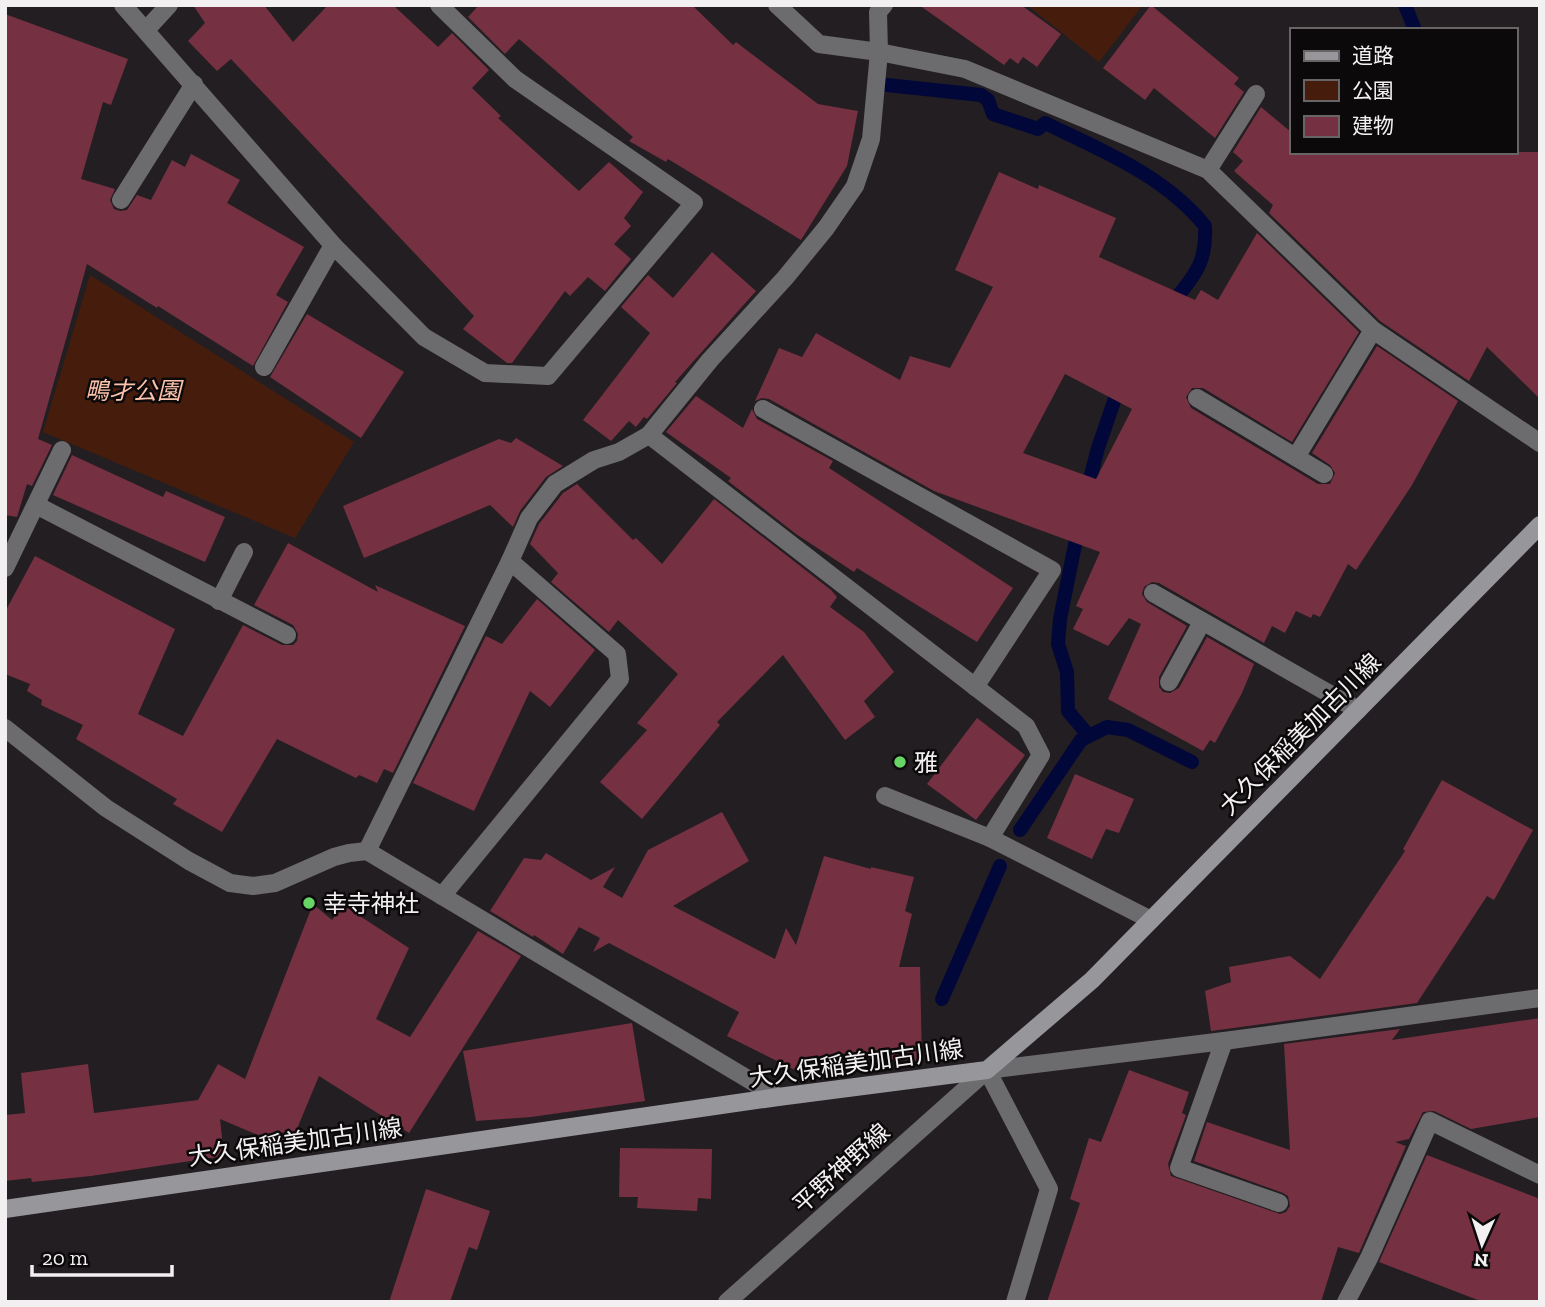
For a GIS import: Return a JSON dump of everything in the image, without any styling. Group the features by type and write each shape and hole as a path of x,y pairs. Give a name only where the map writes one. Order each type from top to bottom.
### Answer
{"main road":[{"name":"大久保稲美加古川線","path":"5,1209 778,1097 987,1070 1091,980 1540,525"}],"street":[{"path":"123,5 333,245 424,337 485,373 548,376 694,203 515,79 439,5"},
{"path":"146,30 169,5"},
{"path":"776,5 819,44 879,52 965,69 1208,170 1373,330 1540,443"},
{"path":"367,851 529,518 555,484 594,460 620,452 649,435 710,359 785,278 826,228 855,186 871,139 879,52 878,12 884,5"},
{"path":"121,200 194,84"},
{"path":"1208,170 1256,94"},
{"path":"264,367 333,245"},
{"path":"1296,457 1373,330"},
{"path":"1197,398 1324,474"},
{"path":"763,409 1052,570 975,687"},
{"path":"649,435 1026,726 1041,755 990,838"},
{"path":"5,568 62,450"},
{"path":"36,505 286,635"},
{"path":"219,601 244,552"},
{"path":"442,897 620,679 617,654 510,561"},
{"path":"1153,593 1358,710"},
{"path":"1169,682 1202,622"},
{"path":"5,728 106,808 189,861 230,883 253,886 275,883 334,857 367,851 778,1097"},
{"path":"886,796 990,838 1151,920"},
{"path":"1015,1302 1049,1189 987,1070 1540,998"},
{"path":"1224,1041 1179,1168 1279,1203"},
{"name":"平野神野線","path":"727,1302 987,1070"},
{"path":"1346,1302 1369,1258 1430,1121 1540,1175"}],"green space":[{"path":"1027,5 1141,5 1142,6 1099,62"},
{"name":"鴫才公園","path":"90,275 354,442 295,538 43,432"}],"building":[{"path":"193,5 264,5 293,42 328,5 393,5 438,47 452,33 489,70 472,88 501,116 498,118 579,191 609,162 643,192 624,218 631,226 614,244 631,259 605,291 588,277 570,296 565,291 512,363 507,363 463,329 474,316 231,59 217,71 188,41 205,23"},
{"path":"479,5 692,5 733,45 736,42 818,104 858,111 847,166 801,240 668,159 666,162 629,141 633,137 519,39 505,54 468,17"},
{"path":"919,5 1021,5 1061,34 1037,67 1023,57 1018,64 1010,58 1004,65"},
{"path":"1151,5 1239,78 1234,84 1244,92 1215,138 1154,88 1145,100 1103,68"},
{"path":"5,14 128,59 111,105 103,102 81,179 115,189 110,200 114,209 127,210 137,195 151,200 172,160 185,167 191,154 240,180 227,203 304,247 276,295 288,302 253,366 87,264 38,439 52,445 32,486 27,484 17,517 5,515"},
{"path":"1261,107 1290,131 1290,154 1540,152 1540,399 1487,347 1469,381 1380,321 1269,213 1273,205 1234,171 1243,161 1233,152"},
{"path":"999,172 1038,189 1039,185 1116,218 1099,257 1195,300 1201,290 1218,300 1257,233 1359,332 1292,442 1203,388 1192,388 1186,397 1191,408 1318,484 1330,484 1335,473 1330,465 1312,453 1377,346 1458,401 1412,485 1356,570 1348,564 1320,617 1313,614 1311,618 1296,611 1285,633 1272,626 1264,643 1159,583 1152,582 1144,587 1142,594 1147,602 1187,626 1159,677 1159,687 1163,692 1170,693 1179,688 1207,637 1254,664 1215,743 1210,740 1203,751 1108,699 1141,624 1129,618 1108,646 1073,629 1083,609 1076,606 1100,552 934,491 769,399 755,401 779,348 802,357 816,333 900,380 910,356 950,368 993,287 955,270","holes":["1065,374 1132,409 1096,479 1023,453"]},
{"path":"712,252 756,291 675,382 677,383 647,419 644,417 636,427 629,421 611,441 583,420 650,333 621,307 648,275 673,298"},
{"path":"307,314 404,372 361,438 270,377"},
{"path":"696,396 743,428 752,409 757,419 833,461 829,468 1013,588 977,642 857,568 854,572 796,534 728,481 731,478 666,432"},
{"path":"516,438 563,466 546,477 520,511 513,527 490,505 364,558 343,506 499,439 511,443"},
{"path":"72,455 163,497 166,491 225,517 205,562 53,495"},
{"path":"577,484 633,540 636,538 662,564 714,499 831,590 837,597 830,607 864,632 894,672 864,701 875,717 845,740 783,655 717,722 720,725 642,819 600,782 647,730 637,723 678,674 618,620 609,632 551,582 558,573 530,544 539,524 563,493"},
{"path":"288,543 378,592 375,585 465,626 393,773 384,769 377,783 359,775 356,778 277,739 222,832 173,804 177,799 76,739 83,725 41,705 42,700 27,691 30,684 5,674 5,612 35,556 175,629 138,714 183,736 243,625 282,645 293,645 297,641 298,634 293,625 254,605"},
{"path":"537,599 595,650 550,707 530,691 474,811 413,783 486,636 502,644"},
{"path":"977,718 1025,755 976,820 927,784"},
{"path":"1075,774 1134,799 1119,833 1106,829 1092,859 1047,838"},
{"path":"1442,780 1533,830 1494,900 1487,896 1417,1003 1211,1031 1205,991 1231,982 1229,967 1290,956 1320,979 1405,851 1403,849"},
{"path":"722,812 749,861 673,906 775,959 786,928 796,945 824,856 914,877 905,911 912,914 899,967 920,967 922,1061 819,1056 809,1077 727,1036 739,1012 609,943 593,952 600,938 579,927 563,954 490,911 524,858 541,860 546,853 591,880 615,867 603,887 622,898 648,850"},
{"path":"313,904 332,920 343,905 409,948 376,1019 410,1037 478,931 521,956 409,1133 319,1076 289,1148 220,1119 224,1156 91,1176 32,1182 31,1178 5,1181 5,1115 25,1113 21,1073 88,1064 94,1113 198,1100 218,1064 245,1079"},
{"path":"1540,1018 1540,1117 1471,1129 1434,1111 1423,1112 1409,1139 1395,1142 1406,1146 1359,1253 1338,1247 1321,1302 1047,1302 1080,1203 1070,1199 1089,1138 1101,1142 1129,1070 1189,1092 1182,1113 1186,1115 1168,1164 1171,1176 1280,1214 1286,1212 1290,1206 1288,1196 1194,1161 1207,1122 1290,1150 1284,1044 1400,1029 1392,1040"},
{"path":"632,1023 645,1101 531,1117 476,1121 463,1051"},
{"path":"620,1148 712,1149 711,1199 698,1198 697,1211 637,1208 638,1197 619,1197"},
{"path":"1427,1155 1540,1199 1540,1302 1483,1302 1379,1262"},
{"path":"426,1189 490,1211 477,1250 469,1247 450,1302 389,1302"}],"waterway":[{"path":"1405,5 1414,28"},
{"path":"887,85 981,95 988,100 993,114 1038,129 1045,123 1131,166 1171,193 1205,226 1205,240 1196,272 1168,309"},
{"path":"1086,495 1098,448 1120,384"},
{"path":"1079,525 1060,619 1058,644 1067,672 1068,711 1089,736"},
{"path":"1020,830 1081,740 1107,727 1128,730 1192,762"},
{"path":"942,999 1000,866"}],"place":[{"name":"雅","path":"900,762"},
{"name":"幸寺神社","path":"309,903"}]}
